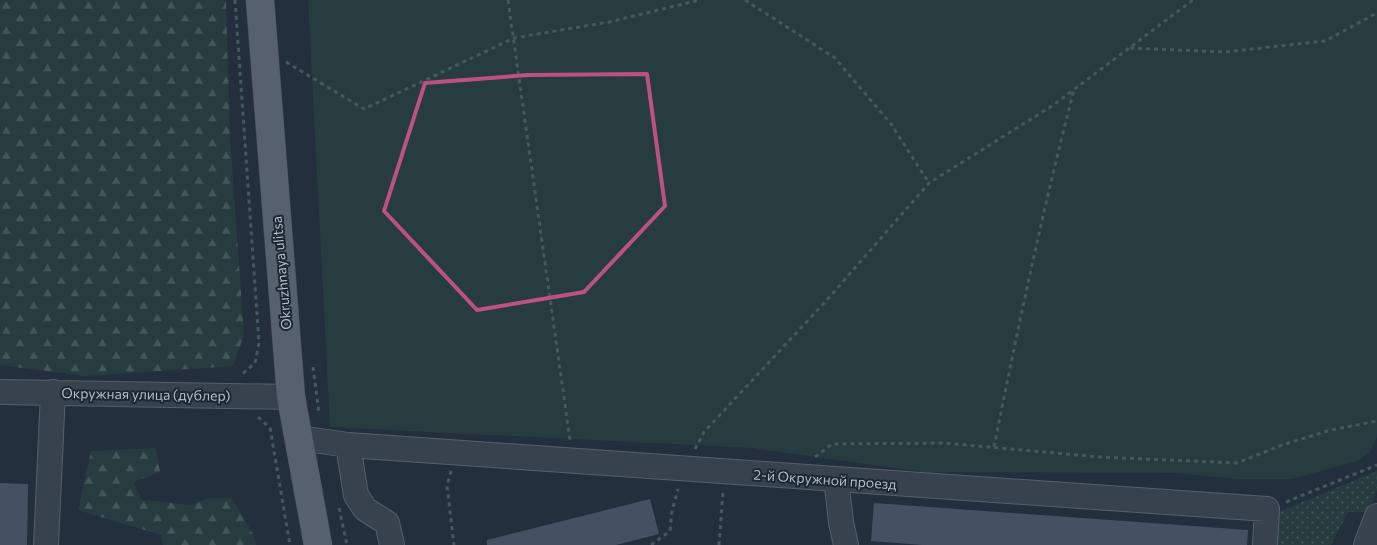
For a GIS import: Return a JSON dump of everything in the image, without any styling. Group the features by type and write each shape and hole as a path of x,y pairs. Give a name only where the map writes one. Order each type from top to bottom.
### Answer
{"main road":[{"name":"Okruzhnaya ulitsa","path":"260,0 291,397 318,545"}],"street":[{"name":"Окружная улица (дублер)","path":"0,392 291,397"},
{"path":"46,545 53,392"},
{"name":"2-й Окружной проезд","path":"299,438 340,444 461,453 1267,509"},
{"path":"340,444 356,495 366,509 387,523 392,545"},
{"path":"836,480 846,545"},
{"path":"1265,545 1267,509"},
{"path":"1366,545 1377,516"}],"path":[{"path":"235,0 259,343 254,363 238,377"},
{"path":"508,0 573,461"},
{"path":"286,62 364,109 514,38 609,22 700,0"},
{"path":"745,0 835,58 891,124 929,183"},
{"path":"651,545 670,531 672,511 683,469 704,432 826,301 929,183 1052,106 1193,0"},
{"path":"1130,48 1225,52 1325,41 1377,13"},
{"path":"286,53 287,72"},
{"path":"994,447 1024,296 1074,90"},
{"path":"313,362 319,419 340,444"},
{"path":"256,415 270,428 290,545"},
{"path":"791,476 832,444 944,443 1100,457 1237,463 1282,445 1314,435 1377,420"},
{"path":"454,545 447,486 452,468 461,453"},
{"path":"1267,509 1377,465"},
{"path":"719,545 724,472"},
{"path":"339,508 347,545"}],"highlighted area":[{"path":"647,74 665,206 584,292 477,310 384,211 425,83 528,75"}],"green space":[{"path":"0,0 226,0 230,138 244,335 233,366 85,376 0,365"},
{"path":"308,0 1377,0 1377,437 1371,451 1358,461 1291,479 1237,479 1175,473 923,472 752,448 330,427"},
{"path":"156,448 160,472 133,482 142,500 190,505 208,498 232,498 253,534 256,545 163,545 161,535 78,510 91,451"},
{"path":"1377,471 1377,490 1368,512 1348,512 1331,545 1272,545 1274,514"}],"building":[{"path":"0,483 28,484 27,545 0,545"},
{"path":"650,499 659,534 616,545 487,545 487,540"},
{"path":"874,503 1248,530 1247,545 922,545 871,541"}]}
